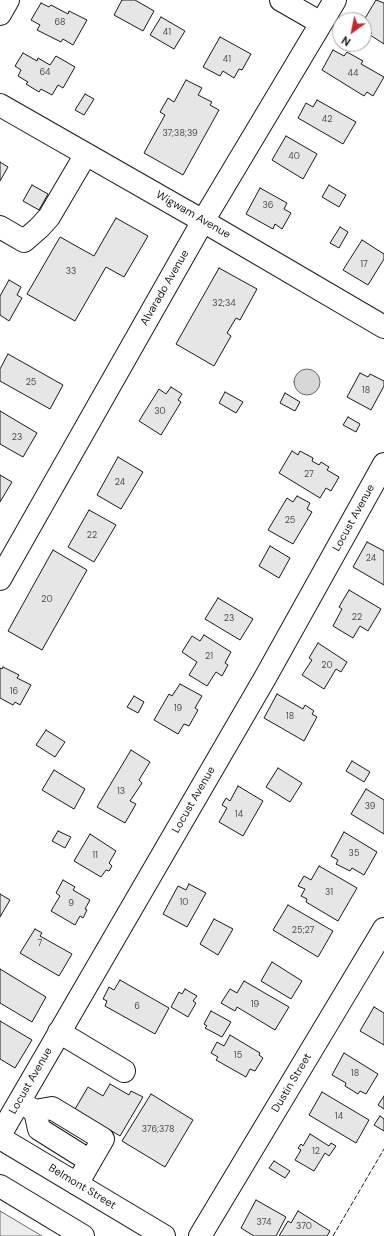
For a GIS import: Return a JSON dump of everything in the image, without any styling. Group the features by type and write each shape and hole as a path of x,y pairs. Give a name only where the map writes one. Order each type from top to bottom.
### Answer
{"main road":[{"path":"0,14 8,0"},
{"path":"281,0 321,23"},
{"name":"Alvarado Avenue","path":"0,579 203,221 335,0"},
{"name":"Wigwam Avenue","path":"0,105 384,327"},
{"path":"0,227 24,241 49,217 86,154"},
{"name":"Locust Avenue","path":"0,1135 31,1114 60,1032 265,678 384,464"},
{"name":"Dustin Street","path":"200,1236 384,929"},
{"path":"60,1032 124,1071"},
{"path":"25,1152 31,1114 90,1161 77,1184"},
{"name":"Belmont Street","path":"0,1138 164,1236"},
{"path":"0,1186 83,1236"}],"shaded area":[{"path":"307,369 316,373 320,382 316,391 307,395 298,391 294,382 298,373"},
{"path":"0,1211 42,1236 0,1236"}],"building":[{"path":"122,0 135,0 154,11 143,31 114,15"},
{"path":"376,0 384,3 384,44 372,36 372,12 369,12"},
{"path":"41,3 49,7 51,5 68,14 69,11 87,20 73,45 63,39 61,42 37,30 40,25 31,20"},
{"path":"161,17 185,31 174,49 150,35"},
{"path":"220,37 251,54 242,70 239,69 234,78 223,71 220,76 203,67"},
{"path":"332,52 337,52 344,56 347,52 363,61 361,64 384,77 373,96 367,92 364,96 322,70"},
{"path":"23,53 37,61 38,58 50,65 56,56 75,67 63,88 58,85 52,95 41,89 39,92 26,84 28,82 18,76 21,70 15,66"},
{"path":"186,80 202,88 198,95 212,102 210,105 219,110 183,175 144,153 165,115 160,112 168,98 174,102"},
{"path":"85,94 94,99 84,115 75,110"},
{"path":"317,100 356,122 343,144 298,118 306,103 313,107"},
{"path":"286,136 317,154 303,179 272,160"},
{"path":"0,162 8,167 0,181"},
{"path":"32,185 48,194 39,210 23,201"},
{"path":"329,185 346,195 339,207 322,197"},
{"path":"260,188 287,203 284,209 291,213 282,229 275,224 273,229 246,214"},
{"path":"116,218 148,236 124,277 106,267 75,321 27,294 60,237 94,256"},
{"path":"340,227 348,232 339,248 330,243"},
{"path":"362,240 384,254 384,259 368,285 343,270"},
{"path":"219,268 257,289 240,320 236,318 227,333 231,336 214,366 176,344"},
{"path":"9,280 21,287 17,295 22,298 9,321 0,315 0,296"},
{"path":"8,354 63,385 50,409 0,381 0,369"},
{"path":"360,373 368,377 370,374 384,381 384,386 371,410 347,397"},
{"path":"171,387 182,394 178,400 181,402 161,435 139,421 159,389 166,394"},
{"path":"225,392 243,402 236,413 219,403"},
{"path":"285,393 300,402 295,411 280,403"},
{"path":"0,411 37,433 23,457 0,444"},
{"path":"348,417 360,424 356,432 343,425"},
{"path":"292,451 298,455 300,451 313,458 312,461 319,465 321,462 329,467 327,470 339,477 331,491 326,488 320,498 279,473"},
{"path":"118,457 143,472 121,509 97,495"},
{"path":"0,475 12,482 0,502"},
{"path":"297,496 310,503 307,509 312,512 293,544 268,530 287,498 293,502"},
{"path":"89,510 116,525 94,562 68,547"},
{"path":"367,542 384,551 384,585 353,567"},
{"path":"270,546 290,558 279,578 259,566"},
{"path":"53,550 87,570 42,650 8,631"},
{"path":"349,590 381,609 368,631 360,626 353,638 333,626 342,609 339,607"},
{"path":"218,598 253,619 240,640 205,619"},
{"path":"204,635 231,652 225,663 228,665 222,676 216,672 207,686 189,675 197,662 182,652 192,636 200,641"},
{"path":"318,643 347,662 341,672 336,669 324,689 302,675 312,660 309,658"},
{"path":"3,667 19,675 17,678 31,685 20,705 15,702 13,705 0,698 0,668 2,669"},
{"path":"180,684 202,696 195,708 198,710 189,726 184,724 178,734 154,720 169,694 172,696"},
{"path":"277,694 303,709 305,705 314,711 312,714 317,717 304,741 264,718"},
{"path":"134,696 144,702 138,713 127,707"},
{"path":"46,730 65,742 55,757 36,745"},
{"path":"131,750 150,762 139,780 142,783 130,801 136,804 125,823 97,807"},
{"path":"352,761 370,772 364,782 346,771"},
{"path":"278,768 302,783 290,802 266,787"},
{"path":"54,770 85,789 74,809 42,790"},
{"path":"238,786 263,801 243,836 219,822 227,808 222,805 226,798 230,801"},
{"path":"366,789 384,800 384,834 351,814"},
{"path":"58,831 71,837 65,848 52,841"},
{"path":"344,832 377,852 364,875 352,868 350,871 336,864 338,860 331,856"},
{"path":"90,834 116,851 109,863 112,866 109,871 106,870 101,877 74,861"},
{"path":"319,866 357,888 338,921 306,902 307,899 301,896 305,889 298,886 304,876 311,880"},
{"path":"63,880 75,887 73,890 90,900 85,909 87,910 83,918 80,916 75,925 51,911 60,896 56,893"},
{"path":"189,884 206,893 187,927 163,914 178,886 186,890"},
{"path":"0,894 10,900 0,917"},
{"path":"288,905 333,931 318,957 273,930"},
{"path":"214,919 233,929 218,955 200,944"},
{"path":"35,929 42,933 40,936 72,954 59,976 20,953"},
{"path":"272,962 302,981 291,999 261,981"},
{"path":"0,969 46,997 32,1022 0,1003"},
{"path":"120,980 169,1008 155,1034 105,1006 107,1001 103,999 109,987 114,990"},
{"path":"244,981 289,1007 275,1030 237,1007 235,1011 221,1003 230,989 237,993"},
{"path":"185,989 197,996 193,1001 196,1003 188,1017 171,1007 179,992 182,994"},
{"path":"374,1007 384,1013 384,1045 360,1031"},
{"path":"211,1011 231,1022 222,1037 205,1028 207,1026 204,1024"},
{"path":"0,1021 32,1040 15,1068 0,1059"},
{"path":"230,1035 260,1053 259,1055 263,1058 255,1071 250,1069 246,1077 216,1060 218,1057 211,1053 217,1042 224,1046"},
{"path":"344,1053 378,1074 366,1094 360,1091 358,1094 345,1086 346,1083 332,1075"},
{"path":"110,1084 129,1095 131,1091 143,1097 120,1136 75,1109 88,1087 103,1096"},
{"path":"322,1092 369,1120 356,1143 309,1115"},
{"path":"151,1094 193,1120 165,1167 122,1141"},
{"path":"384,1096 384,1109 378,1105"},
{"path":"380,1116 384,1119 384,1131 374,1125"},
{"path":"310,1134 329,1146 331,1143 336,1146 329,1156 325,1153 314,1171 295,1160 301,1150 298,1148 301,1144 303,1146"},
{"path":"274,1161 290,1171 285,1178 269,1168"},
{"path":"256,1200 286,1217 276,1236 254,1236 241,1228"},
{"path":"298,1211 330,1231 327,1236 279,1236 288,1221 291,1223"}],"fence":[{"path":"333,1236 384,1149"}]}
